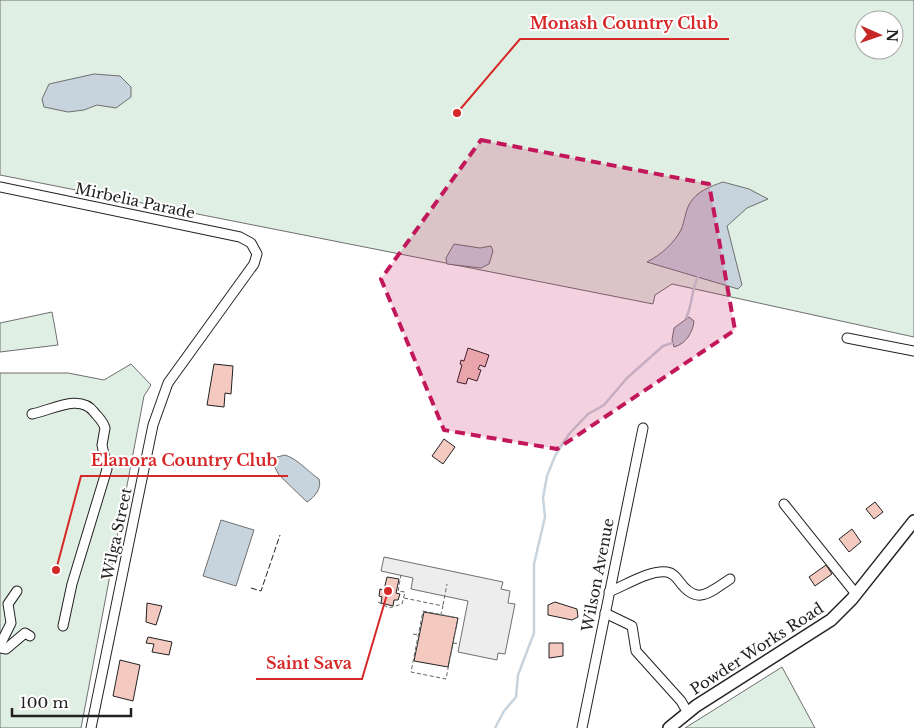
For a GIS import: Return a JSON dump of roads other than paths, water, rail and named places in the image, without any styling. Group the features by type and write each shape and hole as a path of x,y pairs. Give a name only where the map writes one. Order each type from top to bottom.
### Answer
{"main road":[{"name":"Powder Works Road","path":"669,728 688,713 831,620 856,594 914,521"}],"street":[{"name":"Mirbelia Parade","path":"0,187 240,237 251,243 257,254"},
{"name":"Wilga Street","path":"91,728 153,425 161,400 168,383 254,264 257,254"},
{"path":"847,338 914,351"},
{"path":"32,414 70,403 82,402 91,406 105,428 102,445 107,468 72,584 63,626"},
{"name":"Wilson Avenue","path":"582,728 643,428"},
{"path":"784,504 856,594"},
{"path":"609,592 645,576 667,572 674,575 690,594 698,596 706,594 730,579"},
{"path":"17,591 8,604 10,623 0,646 6,649 25,633 30,636"},
{"path":"605,613 632,626 636,651 681,701 688,713"}],"waterway":[{"path":"686,318 698,277"},
{"path":"495,728 504,711 516,697 518,675 534,633 534,564 545,517 543,498 547,476 555,456 569,434 588,414 604,405 627,378 663,346 672,343"}],"place":[{"name":"Monash Country Club","path":"457,113"},
{"name":"Elanora Country Club","path":"56,570"},
{"name":"Saint Sava","path":"388,591"}]}
